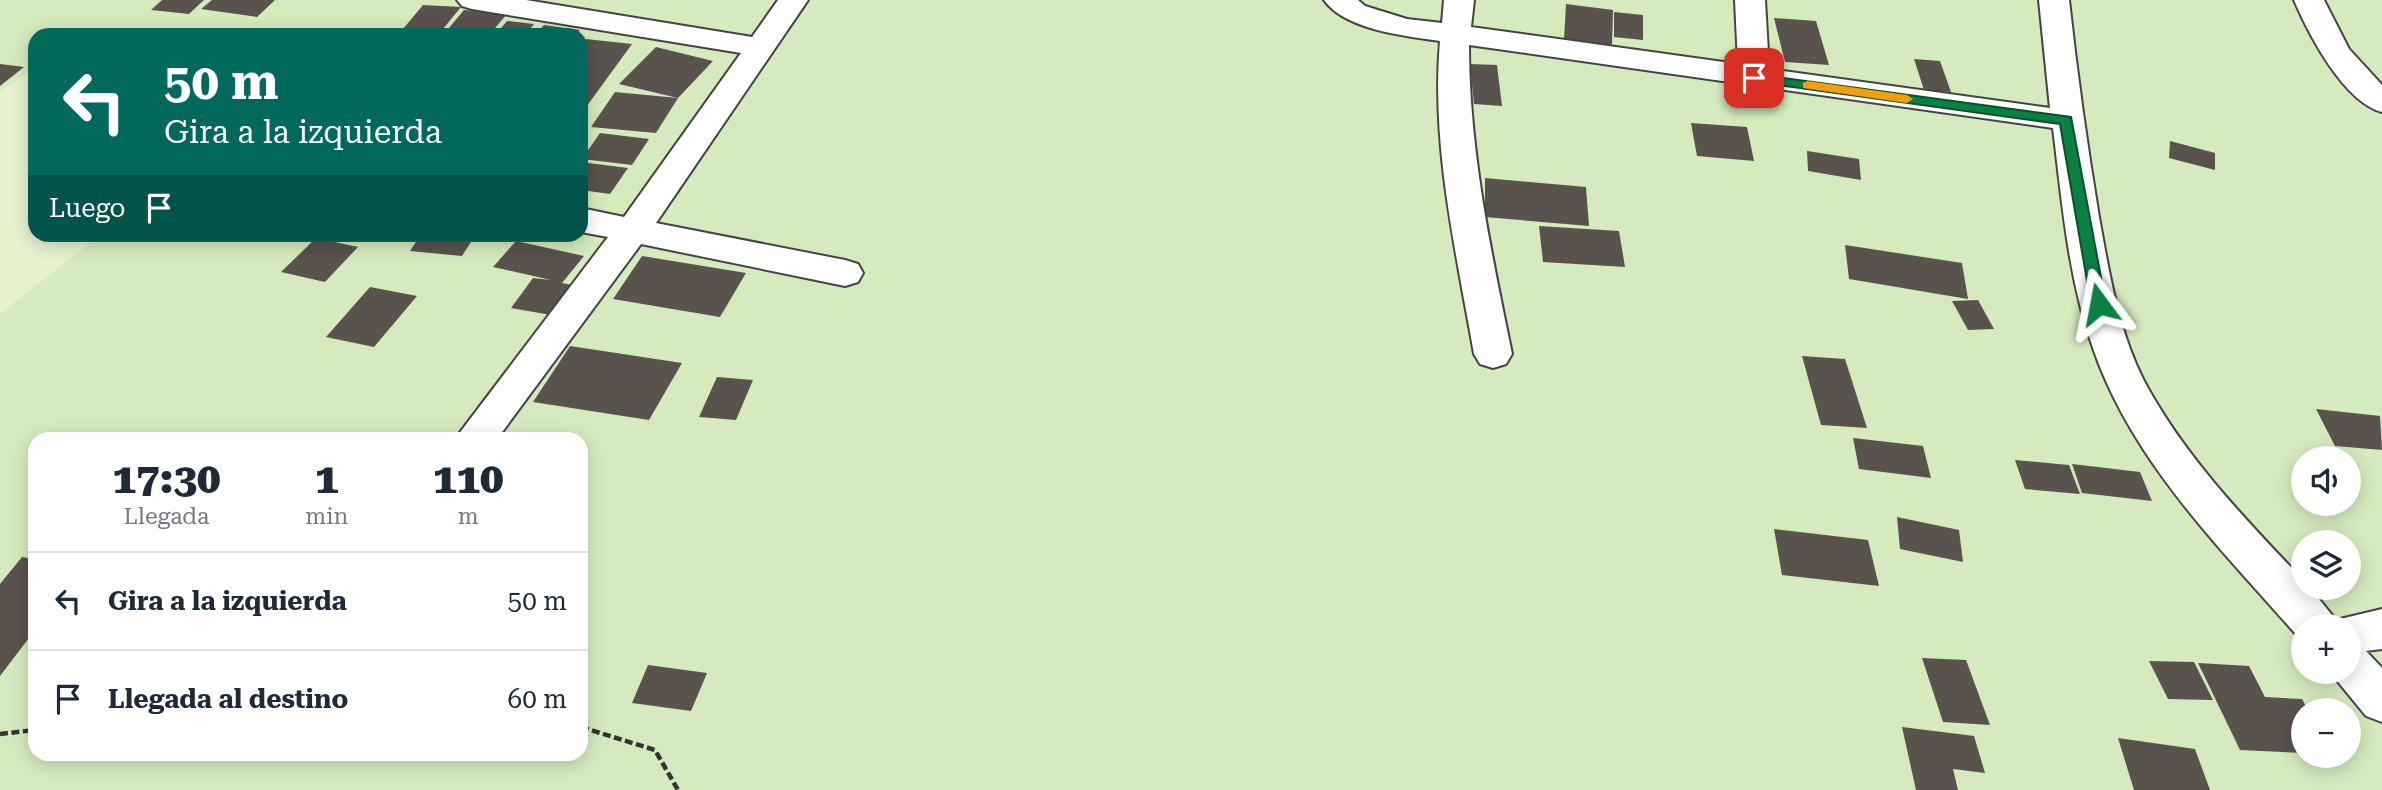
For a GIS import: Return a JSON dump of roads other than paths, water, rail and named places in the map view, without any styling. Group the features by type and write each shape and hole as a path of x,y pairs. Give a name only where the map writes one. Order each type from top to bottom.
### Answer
{"street":[{"path":"472,0 760,47"},
{"path":"480,432 632,231 793,0"},
{"path":"1339,0 1355,12 1403,27 2066,120"},
{"path":"1459,0 1453,35 1456,130 1464,195 1493,354"},
{"path":"1750,0 1754,78"},
{"path":"2054,0 2066,120 2093,280 2105,328 2126,383 2152,428 2191,485 2306,614"},
{"path":"2309,0 2322,33 2354,78 2382,102"},
{"path":"588,222 845,273"},
{"path":"2361,633 2382,629"},
{"path":"2361,678 2382,701"}]}
